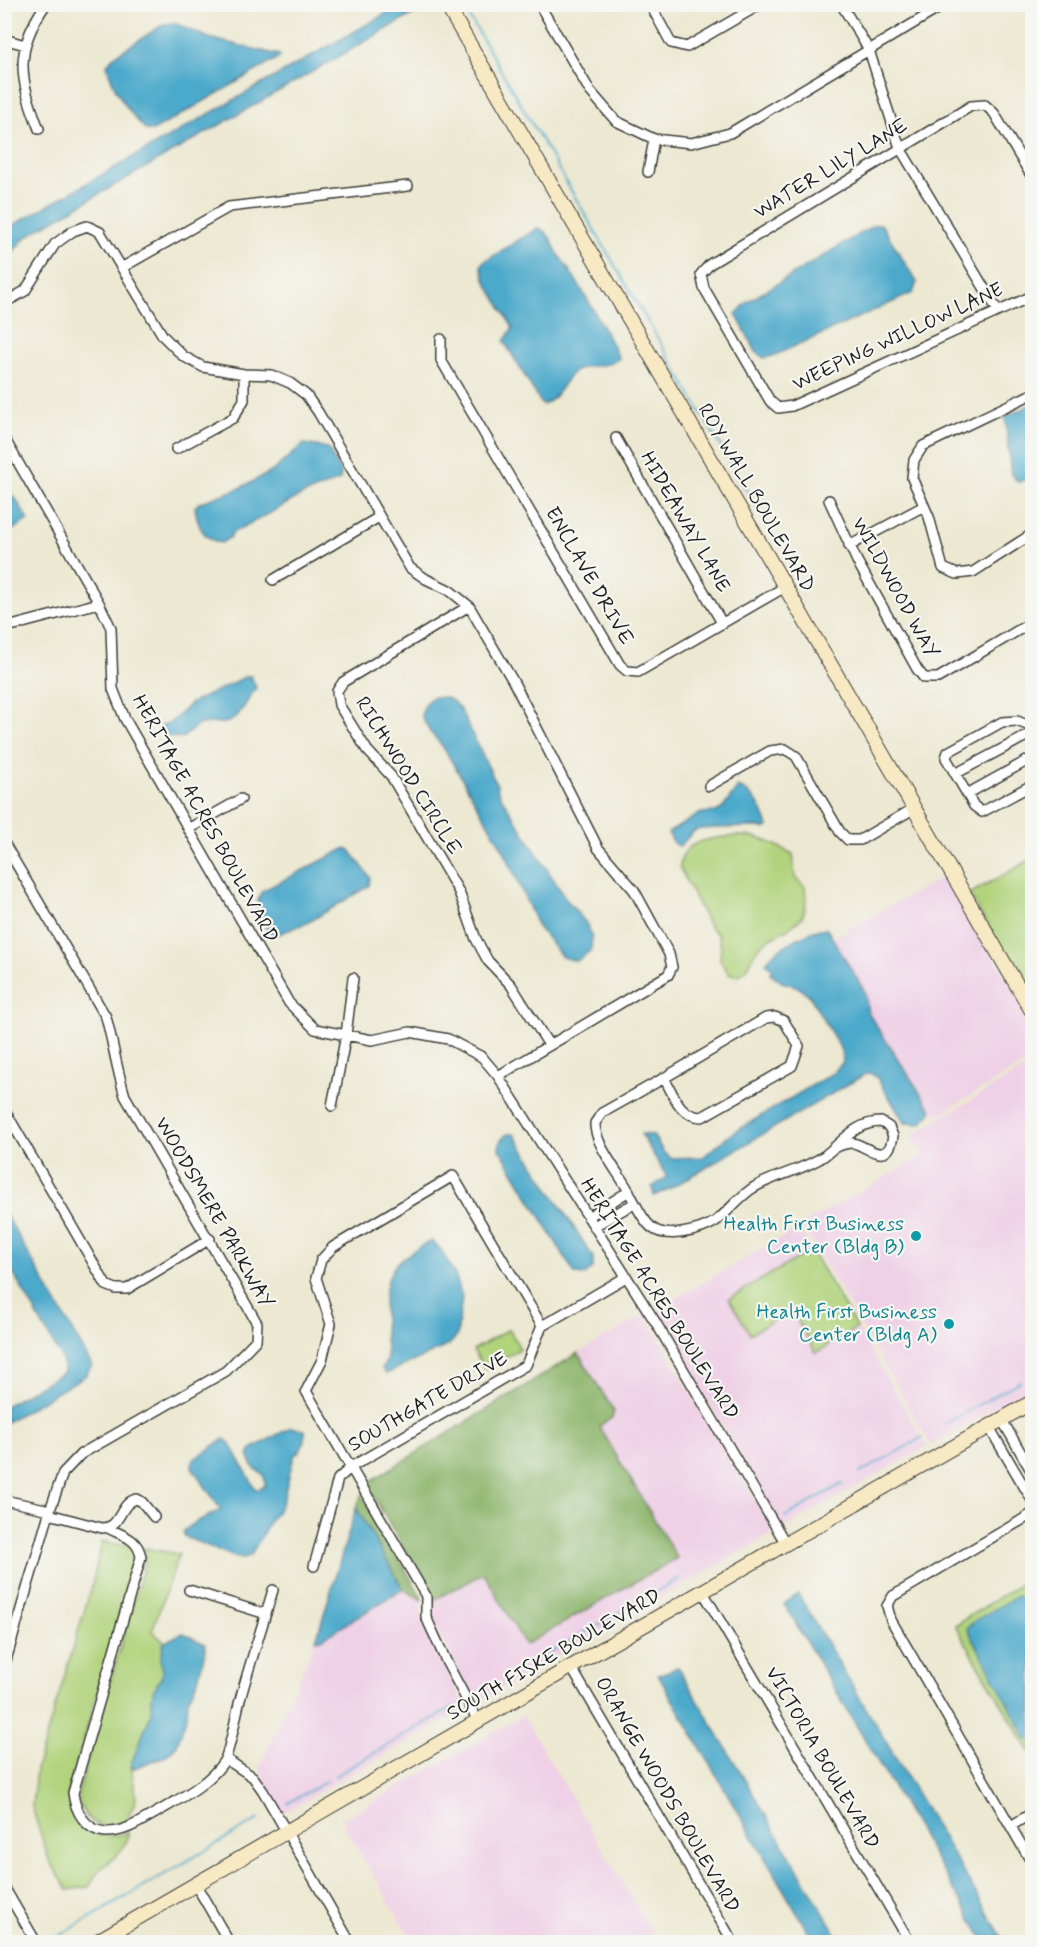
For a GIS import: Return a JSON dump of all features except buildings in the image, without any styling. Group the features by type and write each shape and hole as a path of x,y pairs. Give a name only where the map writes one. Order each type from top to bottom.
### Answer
{"street":[{"path":"39,129 26,94 23,74 25,45 36,19 46,4"},
{"name":"ROY WALL BOULEVARD","path":"446,4 1032,1011"},
{"path":"538,4 591,91 616,122 654,140 691,143 730,133 946,4"},
{"path":"650,4 671,43 679,46 694,45 761,4"},
{"path":"841,4 869,51 900,148 998,311"},
{"path":"4,39 25,45"},
{"name":"WATER LILY LANE","path":"778,408 770,401 704,288 701,274 710,264 971,106 985,105 994,113 1030,166"},
{"path":"648,172 654,140"},
{"path":"1030,166 1032,177"},
{"path":"123,267 230,207 408,186"},
{"path":"4,303 25,291 55,244 73,231 87,226 100,231 163,336 183,356 203,367 244,374 271,375 290,383 306,395 411,568 426,579 449,590 469,606 513,681 598,848 634,890 672,961 671,970 659,981 498,1076"},
{"name":"WEEPING WILLOW LANE","path":"778,408 792,406 1032,296"},
{"name":"ENCLAVE DRIVE","path":"441,339 441,360 620,665 627,671 638,672 785,587"},
{"path":"176,449 233,418 244,400 244,374"},
{"path":"1032,394 923,446 914,460 912,478 924,506 943,568 957,574 974,572 1032,534"},
{"name":"HERITAGE ACRES BOULEVARD","path":"4,438 99,603 111,628 113,689 125,719 289,1003 315,1029 372,1040 410,1032 448,1039 482,1057 498,1076 656,1323 786,1544"},
{"name":"HIDEAWAY LANE","path":"616,438 722,623"},
{"name":"WILDWOOD WAY","path":"829,500 849,546 924,678 938,678 1032,622"},
{"path":"849,546 924,506"},
{"path":"273,580 380,517"},
{"path":"15,625 99,603"},
{"name":"RICHWOOD CIRCLE","path":"469,606 343,682 337,691 339,705 367,750 391,776 448,872 459,892 476,939 488,961 511,985 549,1045"},
{"path":"1032,728 1017,721 1002,722 948,752 946,758 966,794 974,806 982,812 1032,785"},
{"path":"955,774 1032,733"},
{"path":"709,786 770,751 785,749 796,756 840,832 848,840 860,840 913,809"},
{"path":"966,794 1032,758"},
{"path":"188,829 241,799"},
{"name":"WOODSMERE PARKWAY","path":"4,843 106,1017 125,1096 257,1323 256,1340 226,1371 81,1454 63,1473 7,1650 4,1667"},
{"path":"332,1106 353,978"},
{"path":"664,1078 683,1111 691,1117 702,1117 792,1066 799,1046 784,1021 775,1017 766,1018 602,1113 595,1123 597,1137 635,1203 653,1229 661,1232 692,1232 715,1221 755,1186 803,1168 859,1127 874,1122 886,1124 893,1136 889,1148 880,1153 871,1152 855,1143 833,1148"},
{"path":"4,1109 106,1285 116,1289 127,1289 210,1239"},
{"path":"478,1721 426,1617 426,1596 306,1391 322,1360 331,1324 316,1278 321,1260 333,1247 453,1176 542,1326 626,1277"},
{"path":"588,1217 629,1191"},
{"path":"594,1226 635,1203"},
{"name":"SOUTHGATE DRIVE","path":"314,1566 338,1479 351,1467 526,1365 542,1326"},
{"name":"SOUTH FISKE BOULEVARD","path":"104,1940 286,1831 1032,1402"},
{"path":"1002,1420 1032,1472"},
{"path":"989,1428 1032,1500"},
{"path":"108,1528 115,1524 125,1507 137,1499 154,1517"},
{"path":"4,1500 108,1528 134,1540 138,1546 141,1557 73,1793 78,1812 85,1821 101,1831 122,1830 166,1807 212,1776 226,1759 240,1699 273,1590"},
{"path":"1032,1514 893,1596 887,1606 891,1620 1032,1863"},
{"path":"189,1590 266,1614"},
{"name":"VICTORIA BOULEVARD","path":"703,1592 910,1942"},
{"name":"ORANGE WOODS BOULEVARD","path":"571,1666 733,1942"},
{"path":"226,1759 253,1777 263,1791 350,1942"},
{"path":"1011,1826 1032,1813"},
{"path":"196,1885 229,1942"},
{"path":"6,1894 36,1942"}],"shaded area":[{"path":"947,875 1032,1021 1032,1059 937,1116 868,1013 865,992 833,938"},
{"path":"1032,1064 1032,1386 931,1445 802,1225 923,1156 912,1135"},
{"path":"799,1228 927,1446 783,1528 654,1311"},
{"path":"645,1315 774,1533 474,1704 431,1615 432,1601 484,1573 524,1644 599,1426 612,1418 614,1411 578,1353"},
{"path":"403,1589 422,1600 420,1611 422,1619 466,1709 283,1813 259,1769 316,1640 323,1639"},
{"path":"523,1716 658,1942 413,1942 341,1820"}],"green space":[{"path":"737,836 761,839 793,854 795,878 805,887 806,898 801,918 761,945 747,969 739,975 729,974 720,960 721,947 718,935 709,926 680,868 682,858 692,845 709,839"},
{"path":"1032,859 1032,1001 969,894"},
{"path":"811,1250 857,1328 816,1353 791,1310 750,1334 729,1299"},
{"path":"509,1329 520,1349 485,1369 473,1350"},
{"path":"578,1353 614,1411 612,1418 599,1426 677,1558 525,1645 484,1573 432,1601 424,1582 366,1484"},
{"path":"362,1495 422,1600 403,1589 356,1508"},
{"path":"102,1542 132,1546 136,1557 68,1794 75,1815 88,1830 106,1836 128,1832 122,1849 98,1873 89,1887 68,1890 49,1860 32,1807 36,1770 91,1589"},
{"path":"144,1548 179,1554 152,1631 164,1642 161,1658 162,1676 151,1699 151,1714 131,1764 136,1800 127,1823 117,1826 100,1825 83,1811 78,1793 146,1558"},
{"path":"1022,1583 1032,1601 1032,1750 1030,1752 955,1625"}],"water":[{"path":"401,5 429,5 42,227 24,239 5,261 5,235 15,224"},
{"path":"174,23 209,38 280,57 153,131 146,130 122,100 107,65 114,56 164,24"},
{"path":"881,224 917,282 913,293 773,356 764,358 756,352 736,314 747,302 874,225"},
{"path":"538,228 549,236 619,358 605,365 579,369 574,372 553,399 542,405 504,341 513,328 486,282 481,266 483,262"},
{"path":"1032,404 1032,476 1019,482 1011,475 1005,417"},
{"path":"304,444 328,448 341,473 340,480 300,496 232,533 231,537 221,543 205,534 199,525 196,513 195,507 199,503 240,488 271,472"},
{"path":"6,489 16,499 28,520 5,535 4,490"},
{"path":"251,676 256,688 234,719 226,723 201,724 182,738 168,737 161,731 160,727 171,722 191,703"},
{"path":"433,697 447,698 454,702 462,713 497,785 498,792 566,899 586,923 592,936 591,950 577,961 562,957 538,927 504,851 441,744 430,732 421,715 426,702"},
{"path":"738,787 749,793 758,803 768,827 765,829 760,827 700,829 692,833 679,846 674,844 668,833 701,813 716,812 723,808"},
{"path":"346,848 350,850 370,877 369,886 307,923 276,935 271,934 259,914 258,902 262,891"},
{"path":"820,929 827,929 865,992 868,1013 932,1111 921,1124 905,1123 877,1078 870,1073 654,1196 652,1187 667,1177 641,1134 653,1135 664,1153 671,1158 703,1157 744,1126 833,1073 843,1062 838,1044 809,995 796,986 782,982 770,973 774,970 766,963 782,948"},
{"path":"507,1134 514,1134 593,1257 593,1268 585,1275 575,1274 499,1148 500,1141"},
{"path":"5,1213 92,1365 85,1376 5,1423 5,1406 64,1372 62,1359 5,1259"},
{"path":"432,1241 442,1251 456,1277 462,1297 457,1336 449,1345 386,1374 382,1369 387,1360 384,1304 387,1282 394,1267 403,1258"},
{"path":"291,1427 305,1430 305,1441 300,1451 294,1456 283,1500 251,1555 237,1558 185,1537 183,1531 221,1510 192,1467 193,1460 224,1439 231,1444 256,1490 265,1486 264,1476 254,1468 248,1455 253,1448"},
{"path":"356,1508 403,1589 322,1639 316,1640"},
{"path":"798,1594 1005,1942 985,1942 784,1604"},
{"path":"1017,1596 1022,1598 1032,1614 1032,1741 1027,1739 967,1628 974,1621"},
{"path":"183,1633 205,1644 205,1653 198,1680 188,1700 187,1715 177,1745 166,1756 132,1769 131,1764 151,1714 153,1691 162,1676 161,1658 164,1642"},
{"path":"678,1667 841,1942 814,1942 658,1675"}],"waterway":[{"path":"462,4 768,527"},
{"path":"945,1424 1020,1381"},
{"path":"860,1473 923,1437"},
{"path":"785,1517 842,1484"},
{"path":"543,1656 680,1578"},
{"path":"335,1776 455,1706"},
{"path":"288,1803 327,1781"},
{"path":"54,1939 259,1819"}],"place":[{"name":"Health First Business Center (Bldg B)","path":"916,1236"},
{"name":"Health First Business Center (Bldg A)","path":"949,1324"}]}
